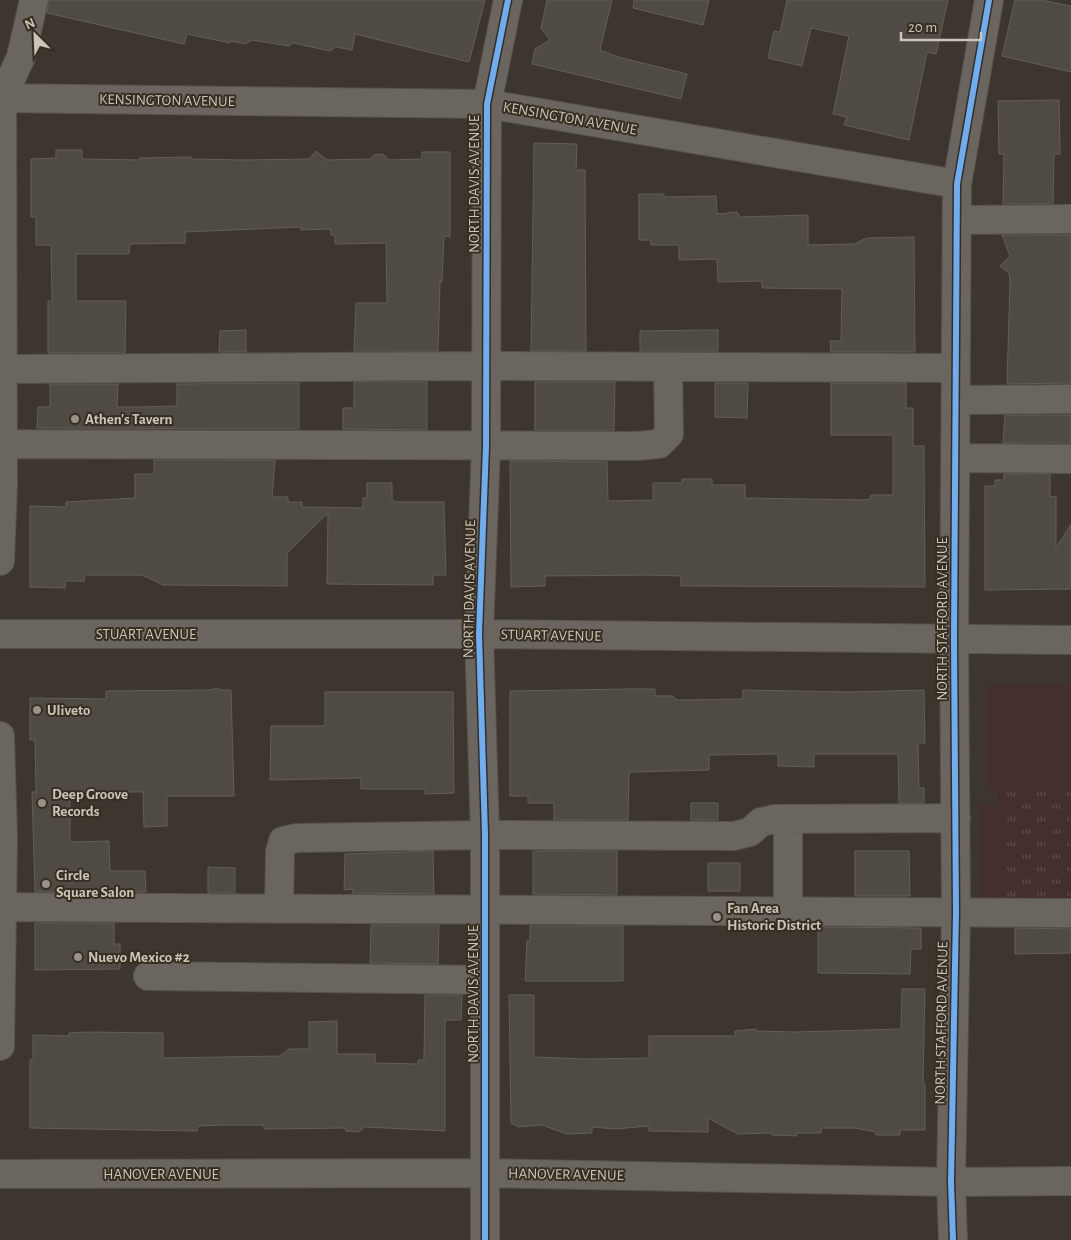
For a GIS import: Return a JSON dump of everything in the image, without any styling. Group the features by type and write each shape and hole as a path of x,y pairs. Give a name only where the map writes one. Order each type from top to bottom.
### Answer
{"street":[{"path":"0,561 3,444 1,369 1,98 21,58 34,0"},
{"name":"NORTH DAVIS AVENUE","path":"485,1240 485,835 479,634 486,446 487,104 508,0"},
{"name":"NORTH STAFFORD AVENUE","path":"953,1240 951,1182 956,912 954,640 956,184 989,0"},
{"name":"KENSINGTON AVENUE","path":"1,98 487,104 956,184"},
{"path":"956,220 1071,219"},
{"path":"1,369 486,366 956,368"},
{"path":"3,444 610,447 659,444 669,434 668,367"},
{"path":"956,400 1071,400"},
{"path":"956,458 1071,459"},
{"name":"STUART AVENUE","path":"0,634 479,634 1071,640"},
{"path":"0,736 0,1046"},
{"path":"279,909 280,852 283,841 310,837 485,835 734,836 750,832 761,822 788,819 956,818"},
{"path":"788,819 788,912"},
{"path":"1,907 1071,912"},
{"path":"148,976 485,980"},
{"name":"HANOVER AVENUE","path":"0,1174 485,1173 951,1182 1071,1181"}],"green space":[{"path":"988,685 1071,685 1071,899 1002,900 1004,804 998,804 997,790 988,790"},
{"path":"988,685 1071,685 1071,790 988,790"},
{"path":"1004,804 1002,900 980,900 980,805"}],"building":[{"path":"49,0 485,0 469,62 355,34 352,50 336,47 330,51 293,43 289,46 251,40 246,44 230,41 230,43 187,34 184,44 47,13"},
{"path":"547,0 612,0 600,50 618,57 687,74 681,99 532,64 535,49 550,40 541,28"},
{"path":"634,0 709,0 703,25 633,8"},
{"path":"787,0 948,0 936,54 927,52 909,140 844,125 847,117 833,114 849,36 811,28 802,66 768,58 774,31 780,32"},
{"path":"1015,0 1041,0 1071,6 1071,72 1002,56"},
{"path":"1059,100 1060,154 1054,154 1053,204 1003,204 1004,154 999,154 998,101"},
{"path":"534,143 577,144 576,170 585,170 586,351 531,351"},
{"path":"56,150 82,150 82,159 140,160 140,158 191,157 191,159 244,160 309,159 316,151 327,160 370,159 374,155 383,154 389,160 422,159 422,152 450,152 450,237 444,236 442,282 440,282 438,351 354,351 356,303 387,303 386,243 335,244 335,235 331,235 330,229 301,230 301,227 185,232 185,243 130,244 129,254 76,254 76,301 126,301 125,353 48,353 48,301 52,301 51,245 36,245 36,217 31,217 31,159 56,158"},
{"path":"639,194 664,194 664,197 716,196 717,214 737,212 740,217 808,215 808,245 854,244 867,238 914,237 915,352 831,352 830,341 841,341 842,289 762,288 762,281 718,282 717,259 679,260 679,245 651,245 651,240 639,240"},
{"path":"1002,235 1071,235 1071,383 1007,384 1010,282 1009,273 1000,266 1010,256"},
{"path":"246,330 246,352 219,352 220,331"},
{"path":"718,330 718,351 640,351 640,331"},
{"path":"354,382 427,382 427,430 343,429 343,408 354,408"},
{"path":"535,382 615,382 614,430 535,430"},
{"path":"299,383 299,429 37,428 38,407 50,407 50,384 118,384 117,407 139,407 177,406 177,384"},
{"path":"715,383 748,383 747,418 715,417"},
{"path":"831,383 906,383 906,408 913,408 913,446 924,446 925,587 681,586 681,576 649,575 545,576 545,586 511,587 510,461 607,462 608,501 653,500 653,483 682,483 682,479 712,479 712,485 745,485 745,498 864,500 871,499 871,495 893,495 893,435 831,435"},
{"path":"1005,415 1071,415 1071,443 1003,443"},
{"path":"154,460 275,460 272,497 288,497 288,502 302,502 302,507 363,508 363,498 367,498 367,483 392,483 392,500 397,502 444,502 446,575 433,575 433,585 327,584 328,513 287,553 287,586 163,585 142,575 85,575 84,581 66,581 65,588 30,587 30,506 66,507 66,502 135,498 135,474 154,474"},
{"path":"1004,474 1050,474 1050,497 1056,496 1056,548 1071,524 1071,589 985,590 985,486 995,486 995,480 1004,480"},
{"path":"217,688 231,690 234,796 167,796 167,826 144,827 143,792 70,792 70,842 109,841 110,871 145,871 146,892 35,892 32,792 36,792 35,740 30,740 30,698 106,699 106,691 210,690"},
{"path":"655,689 655,696 673,696 677,700 743,699 743,690 848,692 924,690 925,743 918,743 919,788 924,788 924,803 899,803 898,754 814,754 814,767 778,766 778,754 709,755 709,770 632,772 629,773 628,820 554,820 554,803 528,803 528,796 510,796 510,691"},
{"path":"325,692 453,692 454,793 425,794 425,789 361,789 361,778 270,780 271,726 325,726"},
{"path":"691,803 718,803 718,820 691,820"},
{"path":"433,851 434,894 352,893 353,889 344,890 345,854"},
{"path":"533,851 617,851 617,895 533,894"},
{"path":"855,851 909,851 910,896 855,896"},
{"path":"708,863 740,863 740,891 708,891"},
{"path":"208,867 235,868 235,893 208,893"},
{"path":"35,923 114,923 114,944 120,944 120,969 35,970"},
{"path":"371,925 439,925 438,964 370,963"},
{"path":"530,926 623,926 623,981 525,981 527,941 530,941"},
{"path":"818,927 921,928 921,949 911,949 910,974 818,973"},
{"path":"1015,928 1071,929 1071,953 1015,954"},
{"path":"902,989 925,989 923,1084 925,1084 925,1130 900,1130 900,1135 876,1135 876,1132 855,1128 821,1128 821,1133 796,1133 797,1136 772,1135 772,1133 738,1134 708,1118 708,1132 649,1131 649,1126 616,1129 592,1127 592,1133 567,1134 542,1125 518,1127 511,1123 509,995 534,995 534,1057 587,1059 649,1058 649,1036 735,1036 735,1031 756,1029 756,1031 796,1032 901,1029"},
{"path":"425,995 462,995 461,1020 445,1020 445,1131 365,1127 358,1132 346,1131 345,1128 264,1129 264,1125 198,1126 197,1131 30,1128 30,1060 33,1059 33,1035 69,1036 69,1033 87,1032 163,1033 163,1058 280,1056 289,1049 309,1049 309,1022 337,1021 337,1054 375,1054 375,1063 418,1064 418,1060 424,1060"}],"cycle path":[{"path":"485,1240 485,835 479,634 486,446 487,104 508,0"},
{"path":"953,1240 951,1182 956,912 954,640 957,184 989,0"}],"place":[{"name":"Athen's Tavern","path":"75,419"},
{"name":"Uliveto","path":"37,710"},
{"name":"Deep Groove Records","path":"42,803"},
{"name":"Circle Square Salon","path":"46,884"},
{"name":"Fan Area Historic District","path":"717,917"},
{"name":"Nuevo Mexico #2","path":"78,957"}]}
